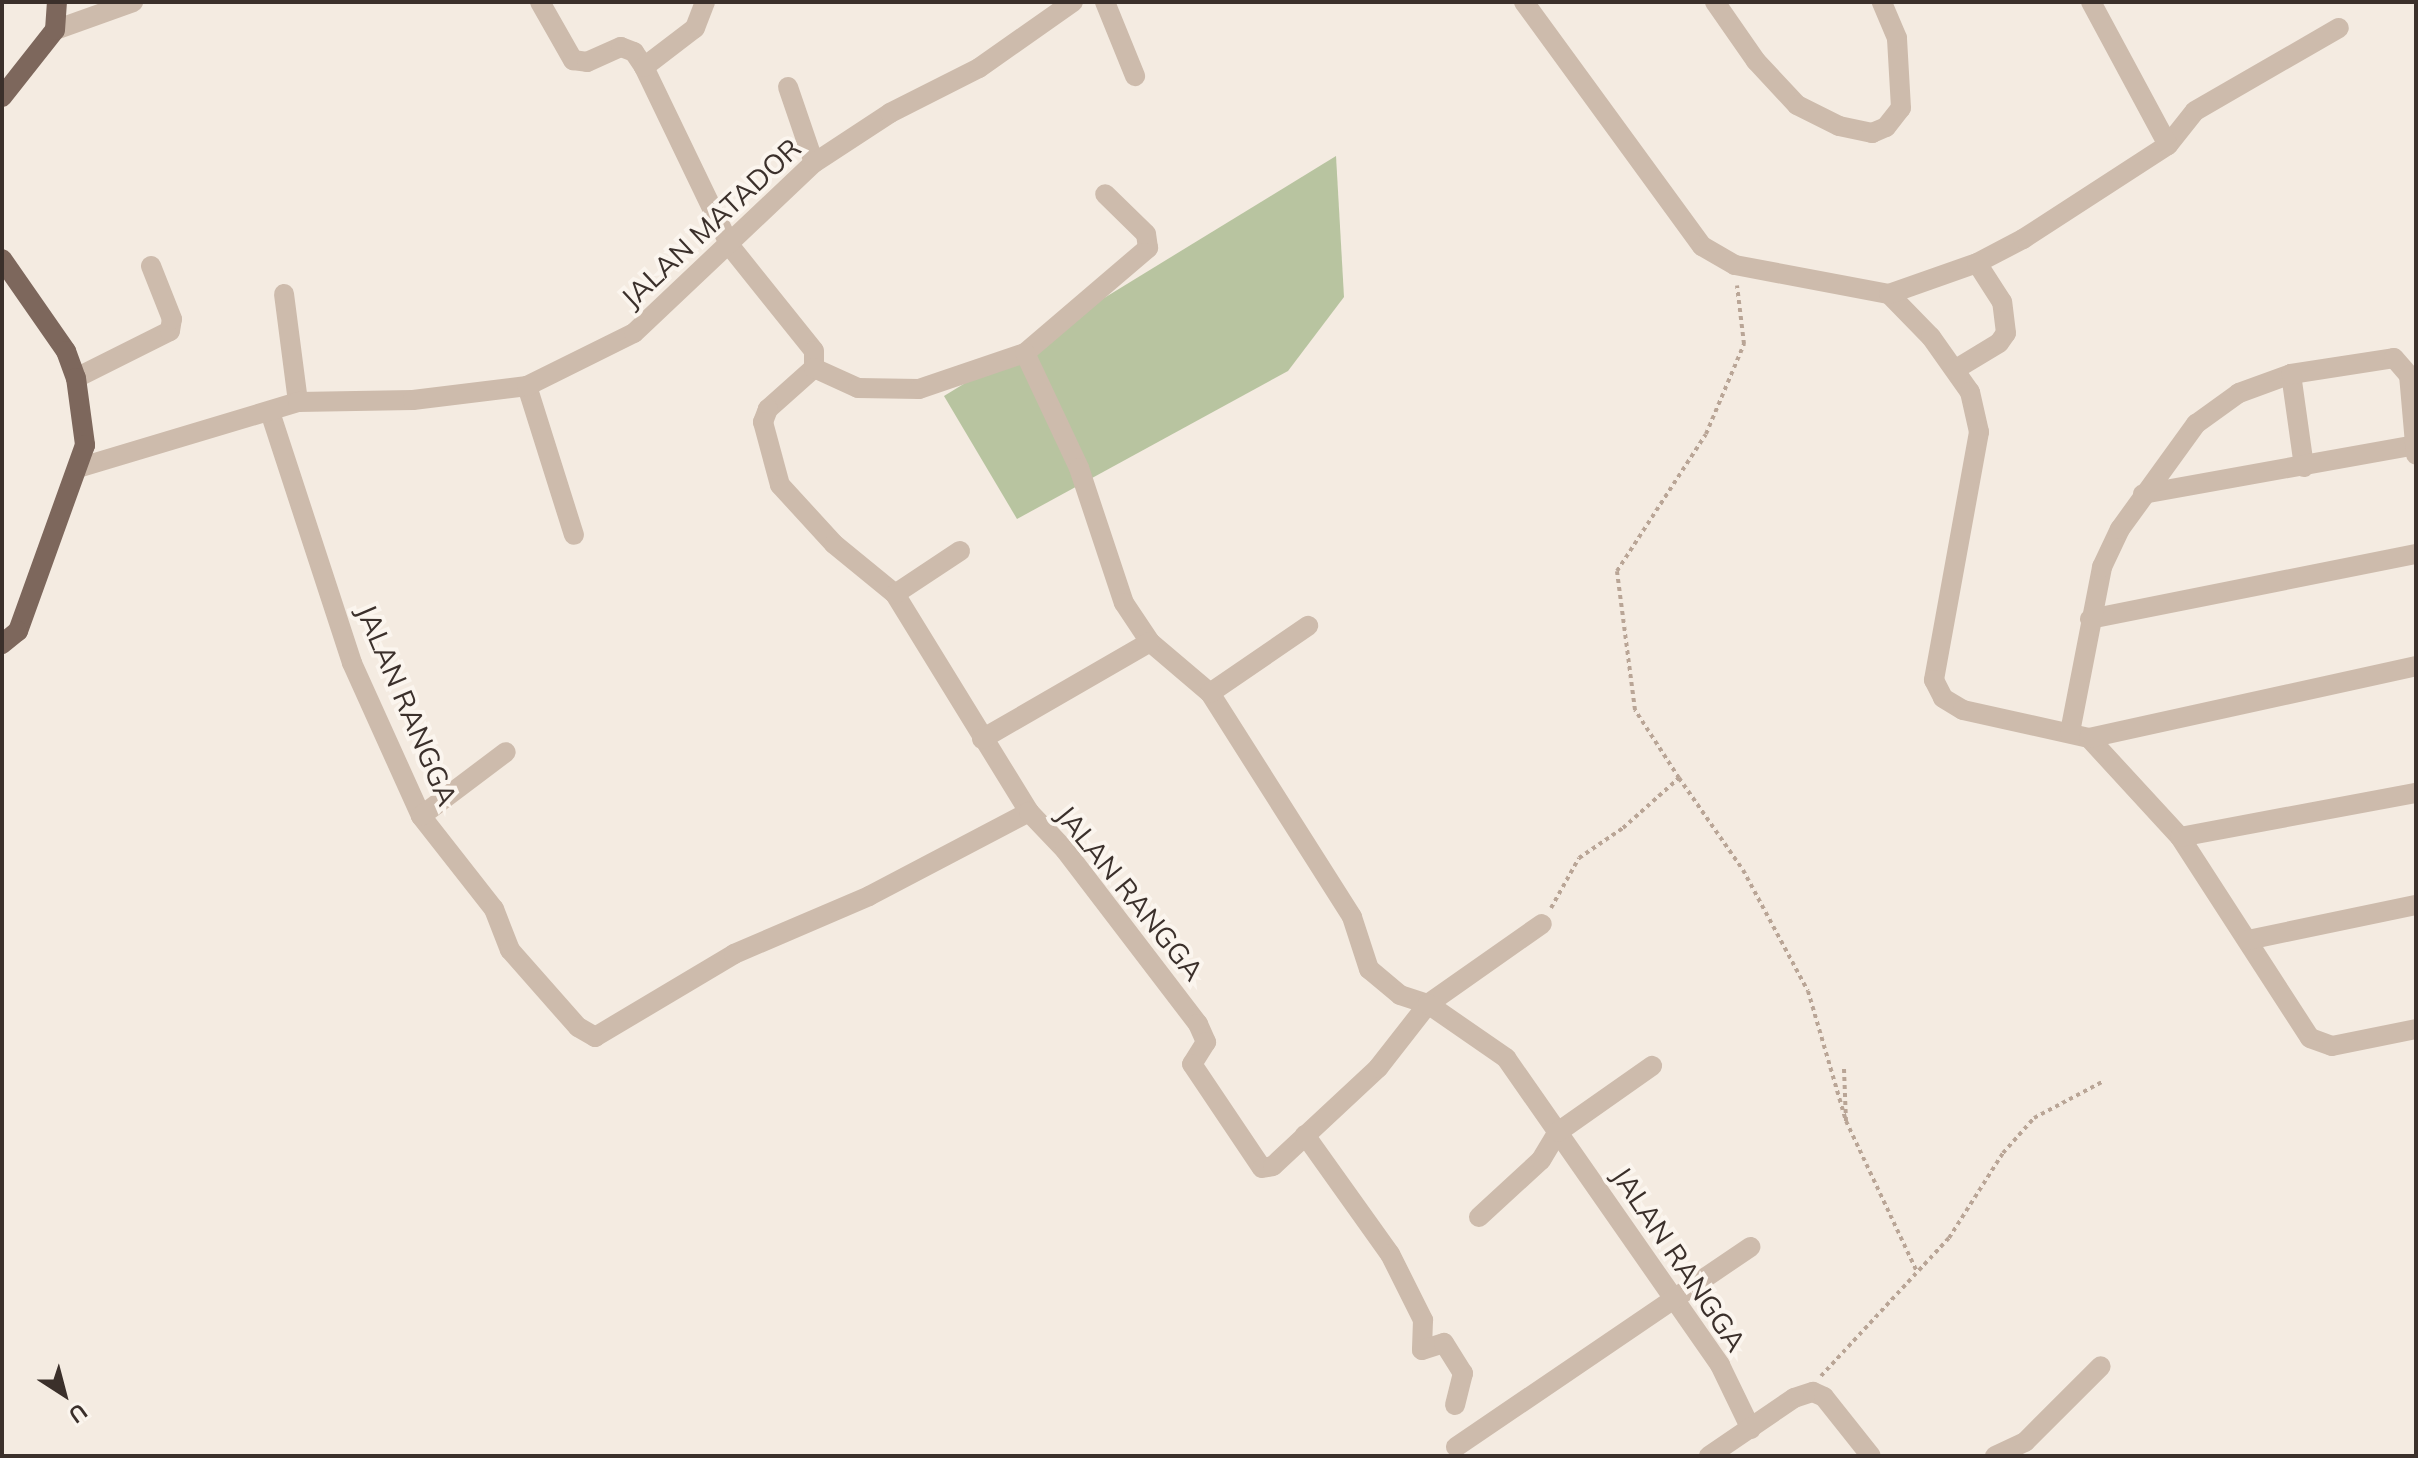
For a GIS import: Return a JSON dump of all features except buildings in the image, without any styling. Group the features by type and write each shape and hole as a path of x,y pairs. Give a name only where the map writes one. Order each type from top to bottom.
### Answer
{"main road":[{"path":"2,97 55,30 57,2"},
{"path":"2,259 66,351 76,378 85,445 18,631 2,644"}],"street":[{"path":"55,30 133,2"},
{"path":"644,67 695,28 705,2"},
{"path":"1105,2 1135,76"},
{"path":"1524,2 1688,230 1716,257 1735,265 1889,294 1977,263 2168,145 2195,111 2339,28"},
{"path":"1715,2 1756,61 1797,105 1839,126 1872,133 1886,127 1901,108 1897,38 1882,2"},
{"path":"2091,2 2168,145"},
{"path":"544,3 573,60 587,62 621,47 634,52 644,67 730,246 814,351 814,368 768,409 763,422 780,485 834,544 895,594 1029,812"},
{"name":"JALAN MATADOR","path":"78,468 208,425 270,412 298,402 413,400 527,386 634,333 730,246 770,200 814,163 890,113 979,68 1064,5"},
{"path":"788,87 814,163"},
{"path":"814,368 858,388 919,389 1025,353 1148,248 1146,234 1105,194"},
{"path":"1956,369 1999,343 2006,333 2002,302 1977,263"},
{"path":"76,378 170,331 172,319 151,266"},
{"path":"284,294 298,402"},
{"path":"1889,294 1956,369 1973,401 1979,432 1934,680 1943,698 1963,710 2080,735 2416,666"},
{"path":"1025,353 1079,468 1124,603 1150,642 1210,693 1352,917 1369,969 1400,995 1428,1004 1542,924"},
{"path":"2143,494 2415,450 2409,375 2403,363 2379,357 2291,374 2239,393 2196,424 2143,494 2102,567 2090,619 2080,735 2180,837 2319,1045 2416,1029"},
{"path":"2291,374 2304,467"},
{"path":"527,386 574,535"},
{"name":"JALAN RANGGA","path":"270,412 352,663 421,816 494,909 510,950 578,1027 595,1037 734,954 869,896 1029,812 1065,850 1198,1024 1206,1042 1192,1064 1262,1168 1273,1166 1378,1068 1428,1004 1506,1058 1720,1365 1751,1429"},
{"path":"895,594 960,551"},
{"path":"2090,619 2416,554"},
{"path":"1210,693 1308,626"},
{"path":"982,739 1150,642"},
{"path":"421,816 506,752"},
{"path":"2180,837 2416,793"},
{"path":"2248,940 2416,905"},
{"path":"1479,1217 1541,1160 1558,1132 1652,1066"},
{"path":"1305,1135 1390,1254 1423,1320 1422,1350 1444,1343 1463,1373 1455,1405"},
{"path":"1456,1447 1750,1247"},
{"path":"1995,1456 2048,1423 2101,1366"},
{"path":"1709,1456 1806,1393 1824,1397 1870,1456"}],"path":[{"path":"1735,265 1744,344 1706,434 1617,571 1635,710 1743,870 1808,991 1846,1121 1917,1272"},
{"path":"1542,924 1579,858 1623,828 1679,778"},
{"path":"1844,1069 1846,1121"},
{"path":"1806,1393 1949,1238 2003,1153 2034,1118 2104,1081"}],"green space":[{"path":"1336,156 1344,297 1288,371 1017,519 944,396"}]}
